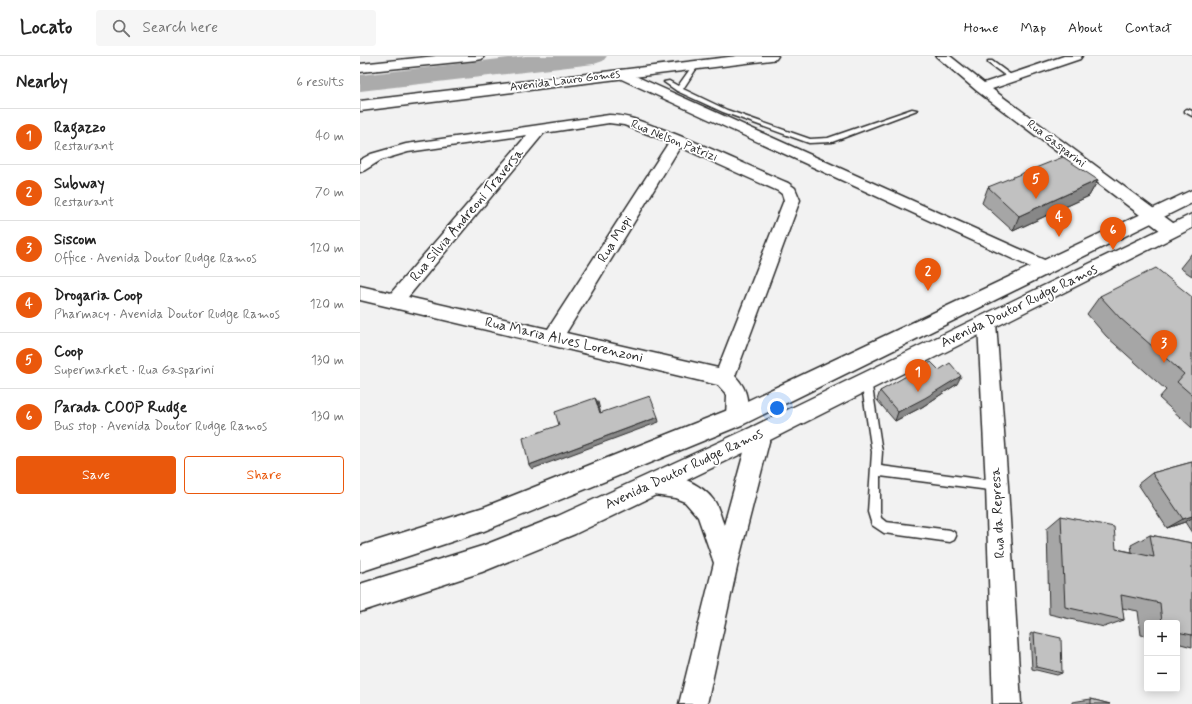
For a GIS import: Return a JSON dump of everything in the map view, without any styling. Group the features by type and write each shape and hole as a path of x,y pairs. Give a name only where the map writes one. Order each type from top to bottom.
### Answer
{"main road":[{"path":"360,68 477,56"},
{"name":"Avenida Lauro Gomes","path":"360,106 771,56"},
{"path":"360,58 407,64"},
{"name":"Avenida Doutor Rudge Ramos","path":"360,559 484,519 736,417 1192,196"},
{"name":"Avenida Doutor Rudge Ramos","path":"360,598 482,559 566,524 760,434 866,380 987,323 1192,220"}],"street":[{"name":"Rua Gasparini","path":"942,56 982,88 1171,230"},
{"path":"982,88 1076,56"},
{"path":"622,74 1045,267"},
{"name":"Rua Nelson Patrizi","path":"360,167 376,157 406,148 609,119 619,119 677,140 783,187 789,192 792,200 724,378"},
{"name":"Rua Silvia Andreoni Traversa","path":"395,301 539,130"},
{"name":"Rua Mopi","path":"553,338 677,140"},
{"name":"Rua Maria Alves Lorenzoni","path":"360,293 724,378"},
{"name":"Rua da Represa","path":"987,323 997,486 1007,704"},
{"path":"724,378 734,388 738,399 736,417"},
{"path":"693,704 726,563 760,434"},
{"path":"654,484 675,487 692,494 707,510 726,563"}],"lane":[{"path":"990,62 1012,78"},
{"path":"679,90 695,66"},
{"path":"667,82 679,90 725,111 809,141 829,140 914,110"},
{"path":"866,380 876,452 874,512 876,521 884,527 950,536"},
{"path":"875,470 997,486"}],"building":[{"path":"1063,157 1098,180 1019,216 988,187"},
{"path":"1156,268 1192,297 1192,395 1177,382 1184,374 1120,318 1100,296"},
{"path":"931,362 939,370 950,363 961,376 925,398 898,412 880,391"},
{"path":"650,396 658,417 529,465 523,438 559,425 555,412 595,398 600,413"},
{"path":"1192,462 1192,516 1183,519 1152,473"},
{"path":"1061,516 1114,527 1116,549 1154,557 1150,535 1192,543 1192,635 1180,633 1180,620 1162,620 1160,603 1121,595 1124,620 1065,607"},
{"path":"1034,632 1061,638 1062,673 1036,667"},
{"path":"1091,699 1110,704 1091,704"}],"waterway":[{"path":"360,83 594,56"}],"place":[{"name":"Coop","path":"1036,199"},
{"name":"Drogaria Coop","path":"1059,237"},
{"name":"Parada COOP Rudge","path":"1113,250"},
{"name":"Subway","path":"928,291"},
{"name":"Siscom","path":"1164,363"},
{"name":"Ragazzo","path":"918,392"}]}
